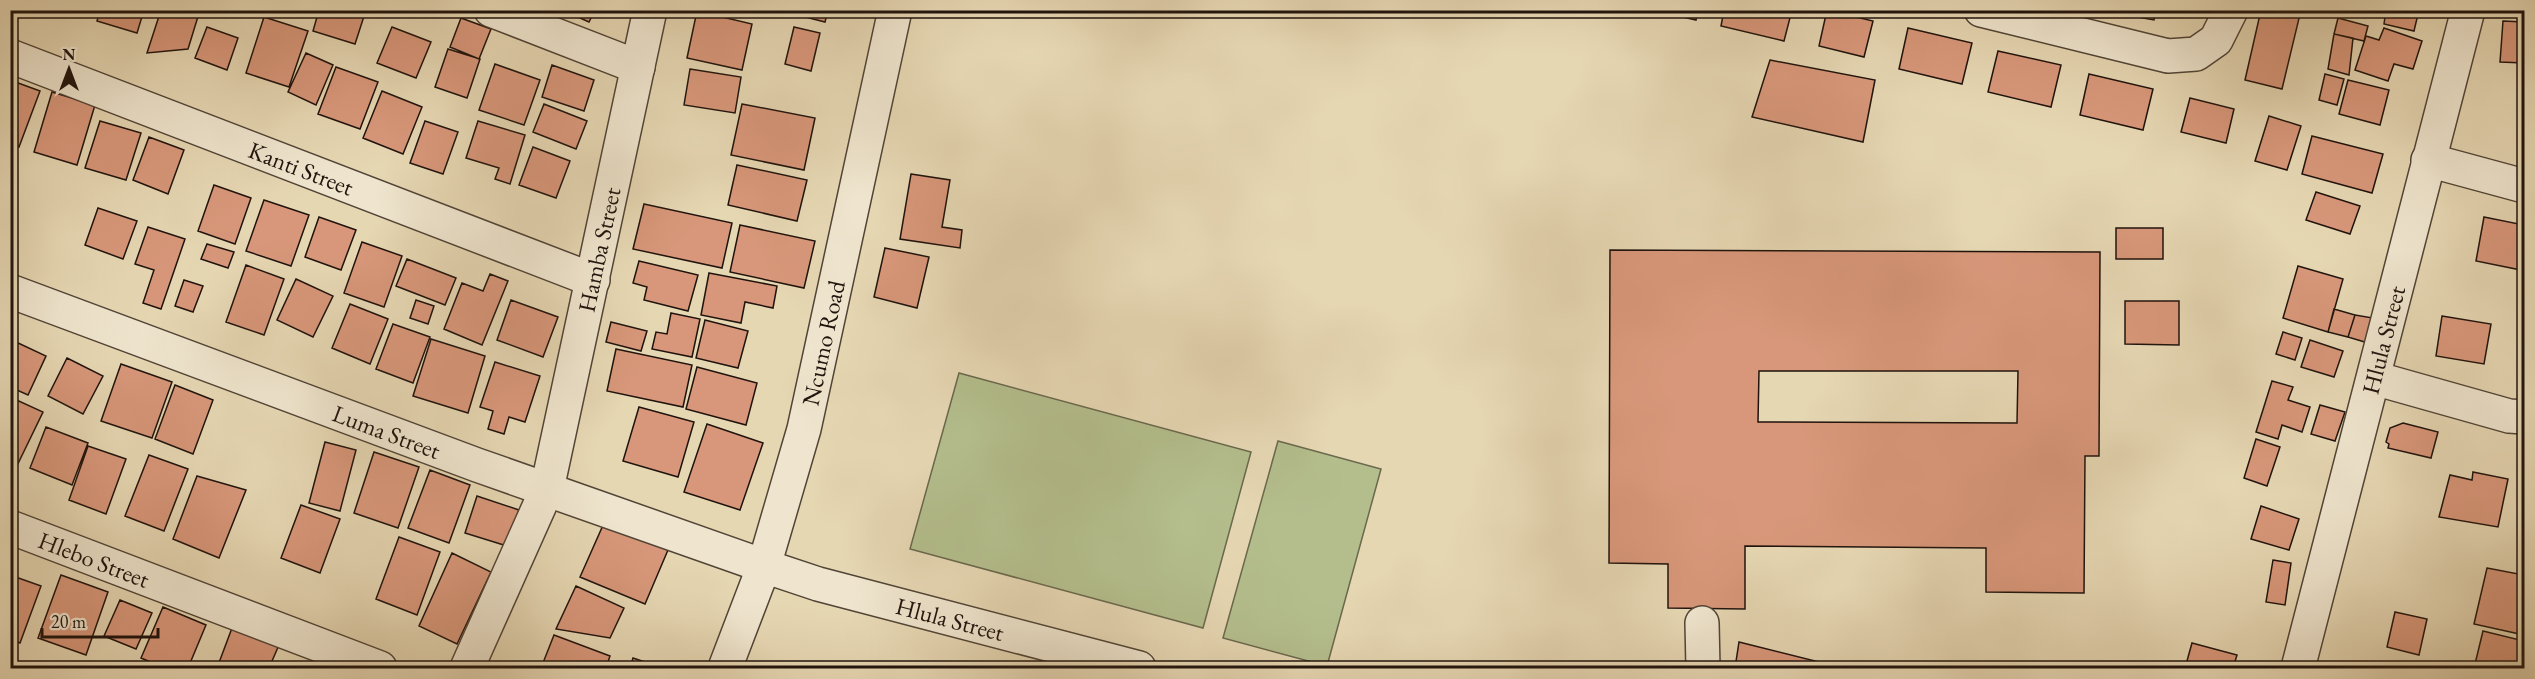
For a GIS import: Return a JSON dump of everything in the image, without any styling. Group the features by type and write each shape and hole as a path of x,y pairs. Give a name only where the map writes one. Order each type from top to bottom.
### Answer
{"street":[{"path":"491,10 638,67"},
{"name":"Hamba Street","path":"547,489 650,10"},
{"name":"Ncumo Road","path":"725,669 764,566 804,429 895,10"},
{"path":"1981,10 2022,15 2168,56 2196,54 2216,40 2231,10"},
{"name":"Hlula Street","path":"2298,669 2468,10"},
{"name":"Kanti Street","path":"10,56 593,280"},
{"path":"2428,160 2524,186"},
{"name":"Luma Street","path":"10,291 477,465 764,566"},
{"path":"2374,378 2509,416 2524,417"},
{"path":"467,669 547,489"},
{"name":"Hlebo Street","path":"10,527 380,669"},
{"name":"Hlula Street","path":"764,566 818,584 1138,669"},
{"path":"1702,623 1702,669"}],"green space":[{"path":"959,373 1251,452 1203,628 910,549"},
{"path":"1278,441 1381,469 1327,666 1223,638"}],"building":[{"path":"100,10 144,10 137,33 97,21"},
{"path":"161,10 200,10 188,49 147,53"},
{"path":"319,10 366,10 355,44 313,31"},
{"path":"562,10 595,10 589,22"},
{"path":"778,10 828,10 825,22"},
{"path":"1653,10 1698,10 1696,20"},
{"path":"1724,10 1792,10 1784,41 1721,26"},
{"path":"1827,10 1873,21 1864,57 1819,46"},
{"path":"2132,10 2156,10 2154,20 2131,16"},
{"path":"2261,10 2301,10 2282,89 2245,80"},
{"path":"2386,10 2419,10 2414,31 2384,24"},
{"path":"697,11 752,24 742,70 687,58"},
{"path":"264,17 308,31 289,87 246,73"},
{"path":"461,18 491,29 479,59 450,47"},
{"path":"2338,18 2368,26 2364,41 2334,34"},
{"path":"2503,21 2524,22 2524,63 2500,62"},
{"path":"207,27 238,38 227,70 195,58"},
{"path":"392,27 431,42 416,78 377,63"},
{"path":"794,27 820,33 811,71 785,64"},
{"path":"1908,28 1972,43 1962,84 1899,69"},
{"path":"2384,28 2422,41 2413,69 2394,64 2388,81 2355,70 2366,36 2379,40"},
{"path":"2334,34 2353,38 2349,75 2328,69"},
{"path":"448,49 480,59 467,98 435,87"},
{"path":"1998,51 2061,65 2051,107 1988,92"},
{"path":"306,53 333,65 316,105 288,92"},
{"path":"1770,60 1875,80 1863,142 1752,117"},
{"path":"495,64 540,80 524,125 479,110"},
{"path":"552,65 594,80 584,111 542,97"},
{"path":"336,67 378,82 360,129 318,114"},
{"path":"690,69 741,77 735,113 684,105"},
{"path":"2089,74 2153,89 2143,130 2080,115"},
{"path":"2325,74 2344,79 2337,105 2319,100"},
{"path":"10,80 40,91 19,147 10,143"},
{"path":"2348,80 2389,90 2380,125 2339,114"},
{"path":"382,91 422,107 403,154 363,138"},
{"path":"52,92 95,105 77,165 34,152"},
{"path":"2190,98 2234,109 2226,143 2181,132"},
{"path":"544,104 587,121 576,149 533,132"},
{"path":"742,104 815,118 804,170 731,155"},
{"path":"2269,116 2301,126 2287,170 2255,161"},
{"path":"100,121 141,133 126,180 85,168"},
{"path":"425,121 458,132 443,174 410,163"},
{"path":"478,121 525,135 510,184 495,179 499,168 466,158"},
{"path":"2312,136 2383,154 2372,193 2302,174"},
{"path":"149,137 184,150 168,194 133,180"},
{"path":"533,147 570,161 556,198 519,185"},
{"path":"737,165 807,180 797,221 728,205"},
{"path":"911,174 950,180 942,227 962,230 960,248 900,239"},
{"path":"214,185 251,198 235,244 198,231"},
{"path":"2316,192 2360,206 2350,234 2306,220"},
{"path":"264,200 309,215 291,266 246,251"},
{"path":"644,204 732,223 722,268 633,249"},
{"path":"98,208 137,221 123,259 85,245"},
{"path":"319,217 356,230 341,270 305,257"},
{"path":"2484,217 2524,225 2521,270 2476,261"},
{"path":"740,225 815,241 804,288 730,272"},
{"path":"148,227 185,239 161,309 143,303 154,270 135,264"},
{"path":"2116,228 2163,228 2163,259 2116,259"},
{"path":"362,242 402,256 384,307 344,293"},
{"path":"207,244 234,252 228,268 201,259"},
{"path":"885,248 929,257 917,308 874,297"},
{"path":"1610,250 2100,252 2099,456 2085,456 2084,593 1986,592 1986,548 1745,546 1745,609 1668,608 1668,564 1609,563","holes":["1759,371 2018,371 2017,423 1758,422"]},
{"path":"407,259 456,278 445,305 396,286"},
{"path":"639,261 698,275 688,311 644,300 647,287 633,283"},
{"path":"246,265 284,279 264,335 226,322"},
{"path":"2298,266 2343,279 2328,332 2283,318"},
{"path":"709,273 777,286 773,308 745,302 741,323 701,315"},
{"path":"490,274 508,281 482,345 444,329 462,283 483,291"},
{"path":"296,279 333,296 313,337 277,320"},
{"path":"184,280 203,286 193,312 175,306"},
{"path":"416,300 434,306 428,324 410,318"},
{"path":"511,300 558,317 543,357 497,340"},
{"path":"2125,301 2179,301 2179,345 2125,344"},
{"path":"350,304 388,319 370,364 332,348"},
{"path":"2334,309 2355,315 2348,337 2328,332"},
{"path":"671,313 700,319 692,357 652,349 656,332 667,334"},
{"path":"2355,315 2373,318 2368,343 2348,337"},
{"path":"2442,316 2491,324 2484,364 2436,356"},
{"path":"705,320 748,331 738,368 696,358"},
{"path":"611,322 647,331 641,351 606,342"},
{"path":"393,324 430,337 413,383 376,369"},
{"path":"2283,332 2302,338 2295,360 2276,354"},
{"path":"431,339 485,356 468,413 413,396"},
{"path":"2310,340 2343,351 2334,377 2301,367"},
{"path":"16,342 46,356 28,395 10,387 10,353"},
{"path":"616,349 692,365 683,407 607,391"},
{"path":"67,358 103,376 83,414 48,396"},
{"path":"495,362 540,376 525,422 509,417 504,434 488,429 493,411 480,407"},
{"path":"121,364 172,382 152,438 101,421"},
{"path":"697,367 757,383 746,425 686,409"},
{"path":"2272,381 2293,387 2288,400 2310,407 2302,432 2282,425 2278,439 2256,432"},
{"path":"175,385 213,400 193,454 155,439"},
{"path":"10,397 43,412 12,476 10,475"},
{"path":"2320,405 2345,412 2335,441 2311,434"},
{"path":"639,407 694,422 678,477 623,461"},
{"path":"2403,423 2438,432 2431,458 2388,448 2389,444 2386,442 2390,428"},
{"path":"707,424 763,443 740,510 684,492"},
{"path":"46,427 88,443 72,485 30,468"},
{"path":"2256,439 2280,447 2267,486 2244,478"},
{"path":"325,442 356,450 340,511 309,503"},
{"path":"88,446 126,459 106,514 69,500"},
{"path":"374,452 419,467 398,528 354,513"},
{"path":"149,455 188,469 164,531 125,516"},
{"path":"430,470 470,485 449,543 408,528"},
{"path":"2473,472 2508,479 2498,527 2439,517 2450,475 2472,480"},
{"path":"197,476 246,490 219,558 173,539"},
{"path":"477,496 519,510 507,546 465,533"},
{"path":"301,505 340,519 320,573 281,558"},
{"path":"2261,506 2299,519 2289,550 2251,539"},
{"path":"604,523 668,550 645,604 580,577"},
{"path":"399,537 440,552 417,615 376,599"},
{"path":"452,553 491,572 457,644 419,626"},
{"path":"2273,560 2291,563 2285,605 2266,602"},
{"path":"2487,568 2524,575 2524,635 2474,624"},
{"path":"10,575 41,586 20,643 10,639"},
{"path":"61,575 108,592 86,655 38,638"},
{"path":"576,586 624,608 610,638 556,629"},
{"path":"120,600 152,613 136,649 104,636"},
{"path":"163,607 206,625 188,668 165,668 141,658"},
{"path":"2395,612 2427,619 2419,655 2387,647"},
{"path":"235,620 282,638 269,668 217,668"},
{"path":"2483,631 2524,641 2524,668 2474,668"},
{"path":"554,635 610,656 606,668 541,668"},
{"path":"1739,642 1843,668 1735,668"},
{"path":"2192,643 2237,655 2233,668 2185,668"},
{"path":"633,658 663,668 630,668"}]}
